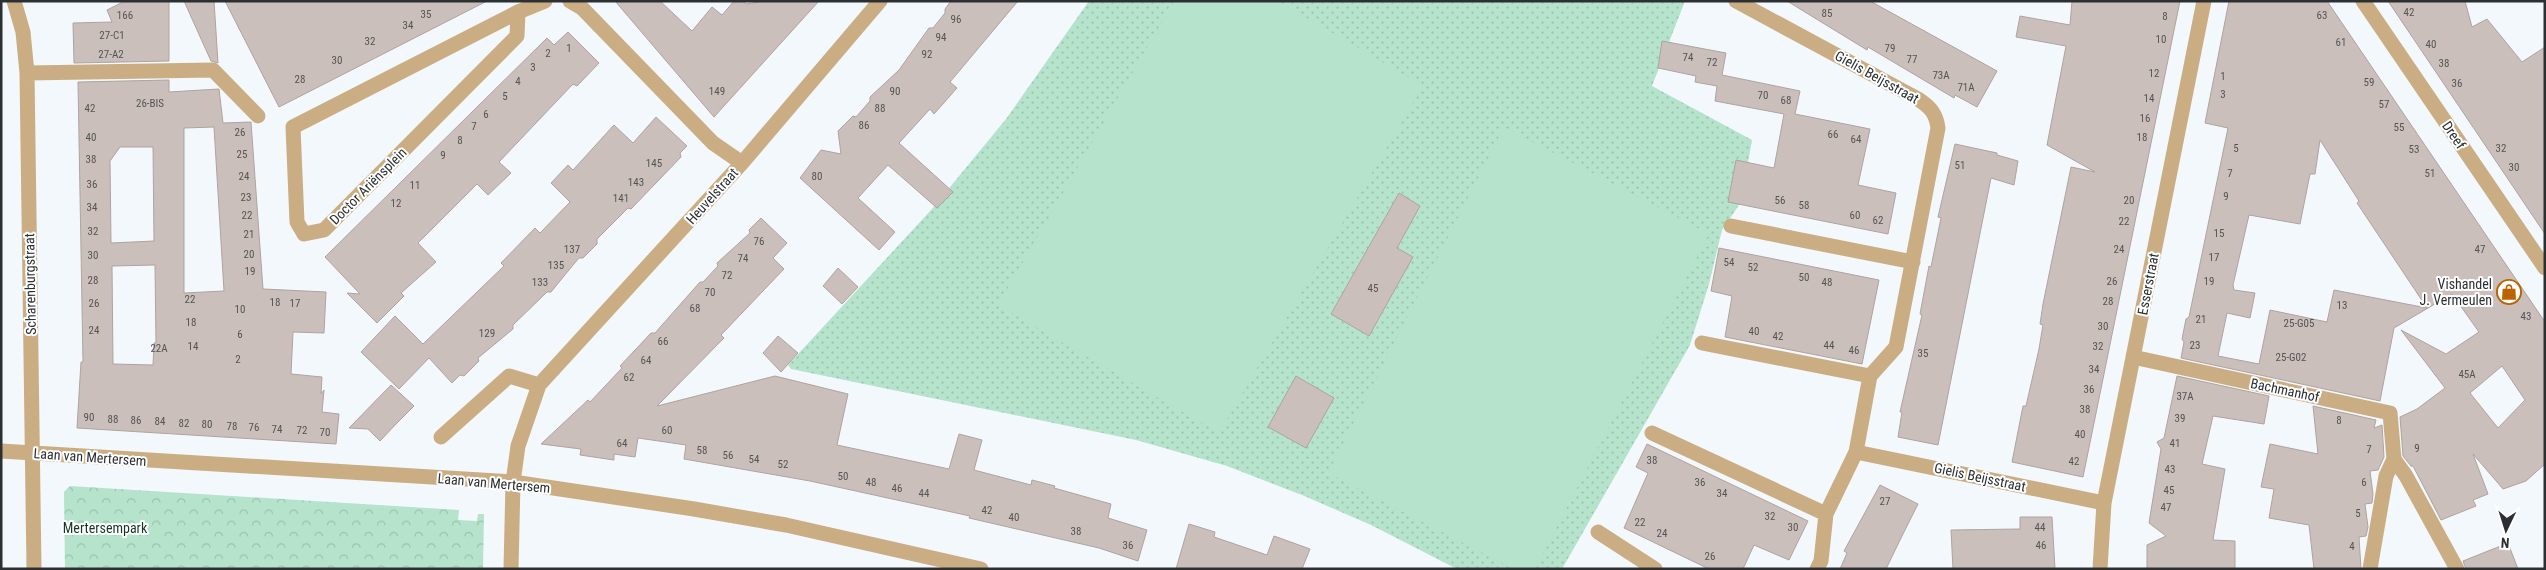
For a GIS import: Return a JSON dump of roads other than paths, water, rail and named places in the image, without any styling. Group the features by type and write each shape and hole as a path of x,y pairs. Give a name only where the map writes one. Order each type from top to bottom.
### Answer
{"street":[{"name":"Scharenburgstraat","path":"14,1 23,32 27,73 34,569"},
{"name":"Doctor Ariënsplein","path":"518,12 517,36 324,230 304,234 297,222 293,127 518,12 546,1"},
{"path":"570,1 582,8 713,143 742,163"},
{"name":"Heuvelstraat","path":"511,569 513,482 518,446 539,385 742,163 880,1"},
{"name":"Gielis Beijsstraat","path":"1736,1 1918,99 1928,106 1936,116 1937,140 1896,348 1870,376"},
{"name":"Esserstraat","path":"2100,569 2104,503 2204,1"},
{"name":"Dreef","path":"2363,1 2545,268"},
{"path":"27,73 213,70 258,116"},
{"path":"1731,226 1913,262"},
{"path":"1702,343 1870,376 1856,452 1826,514 1821,561 1817,569"},
{"name":"Bachmanhof","path":"2133,357 2390,412 2394,459 2386,476 2370,569"},
{"path":"441,437 509,376 539,385"},
{"path":"1652,433 1826,514"},
{"name":"Laan van Mertersem","path":"1,451 513,482 786,525 981,569"},
{"name":"Gielis Beijsstraat","path":"1856,452 2104,503"},
{"name":"Bachmanhof","path":"2394,459 2406,476 2457,569"},
{"path":"1598,532 1655,569"}],"place":[{"name":"Vishandel J. Vermeulen","path":"2509,292"}],"park label":[{"name":"Mertersempark","path":"105,528"}]}
